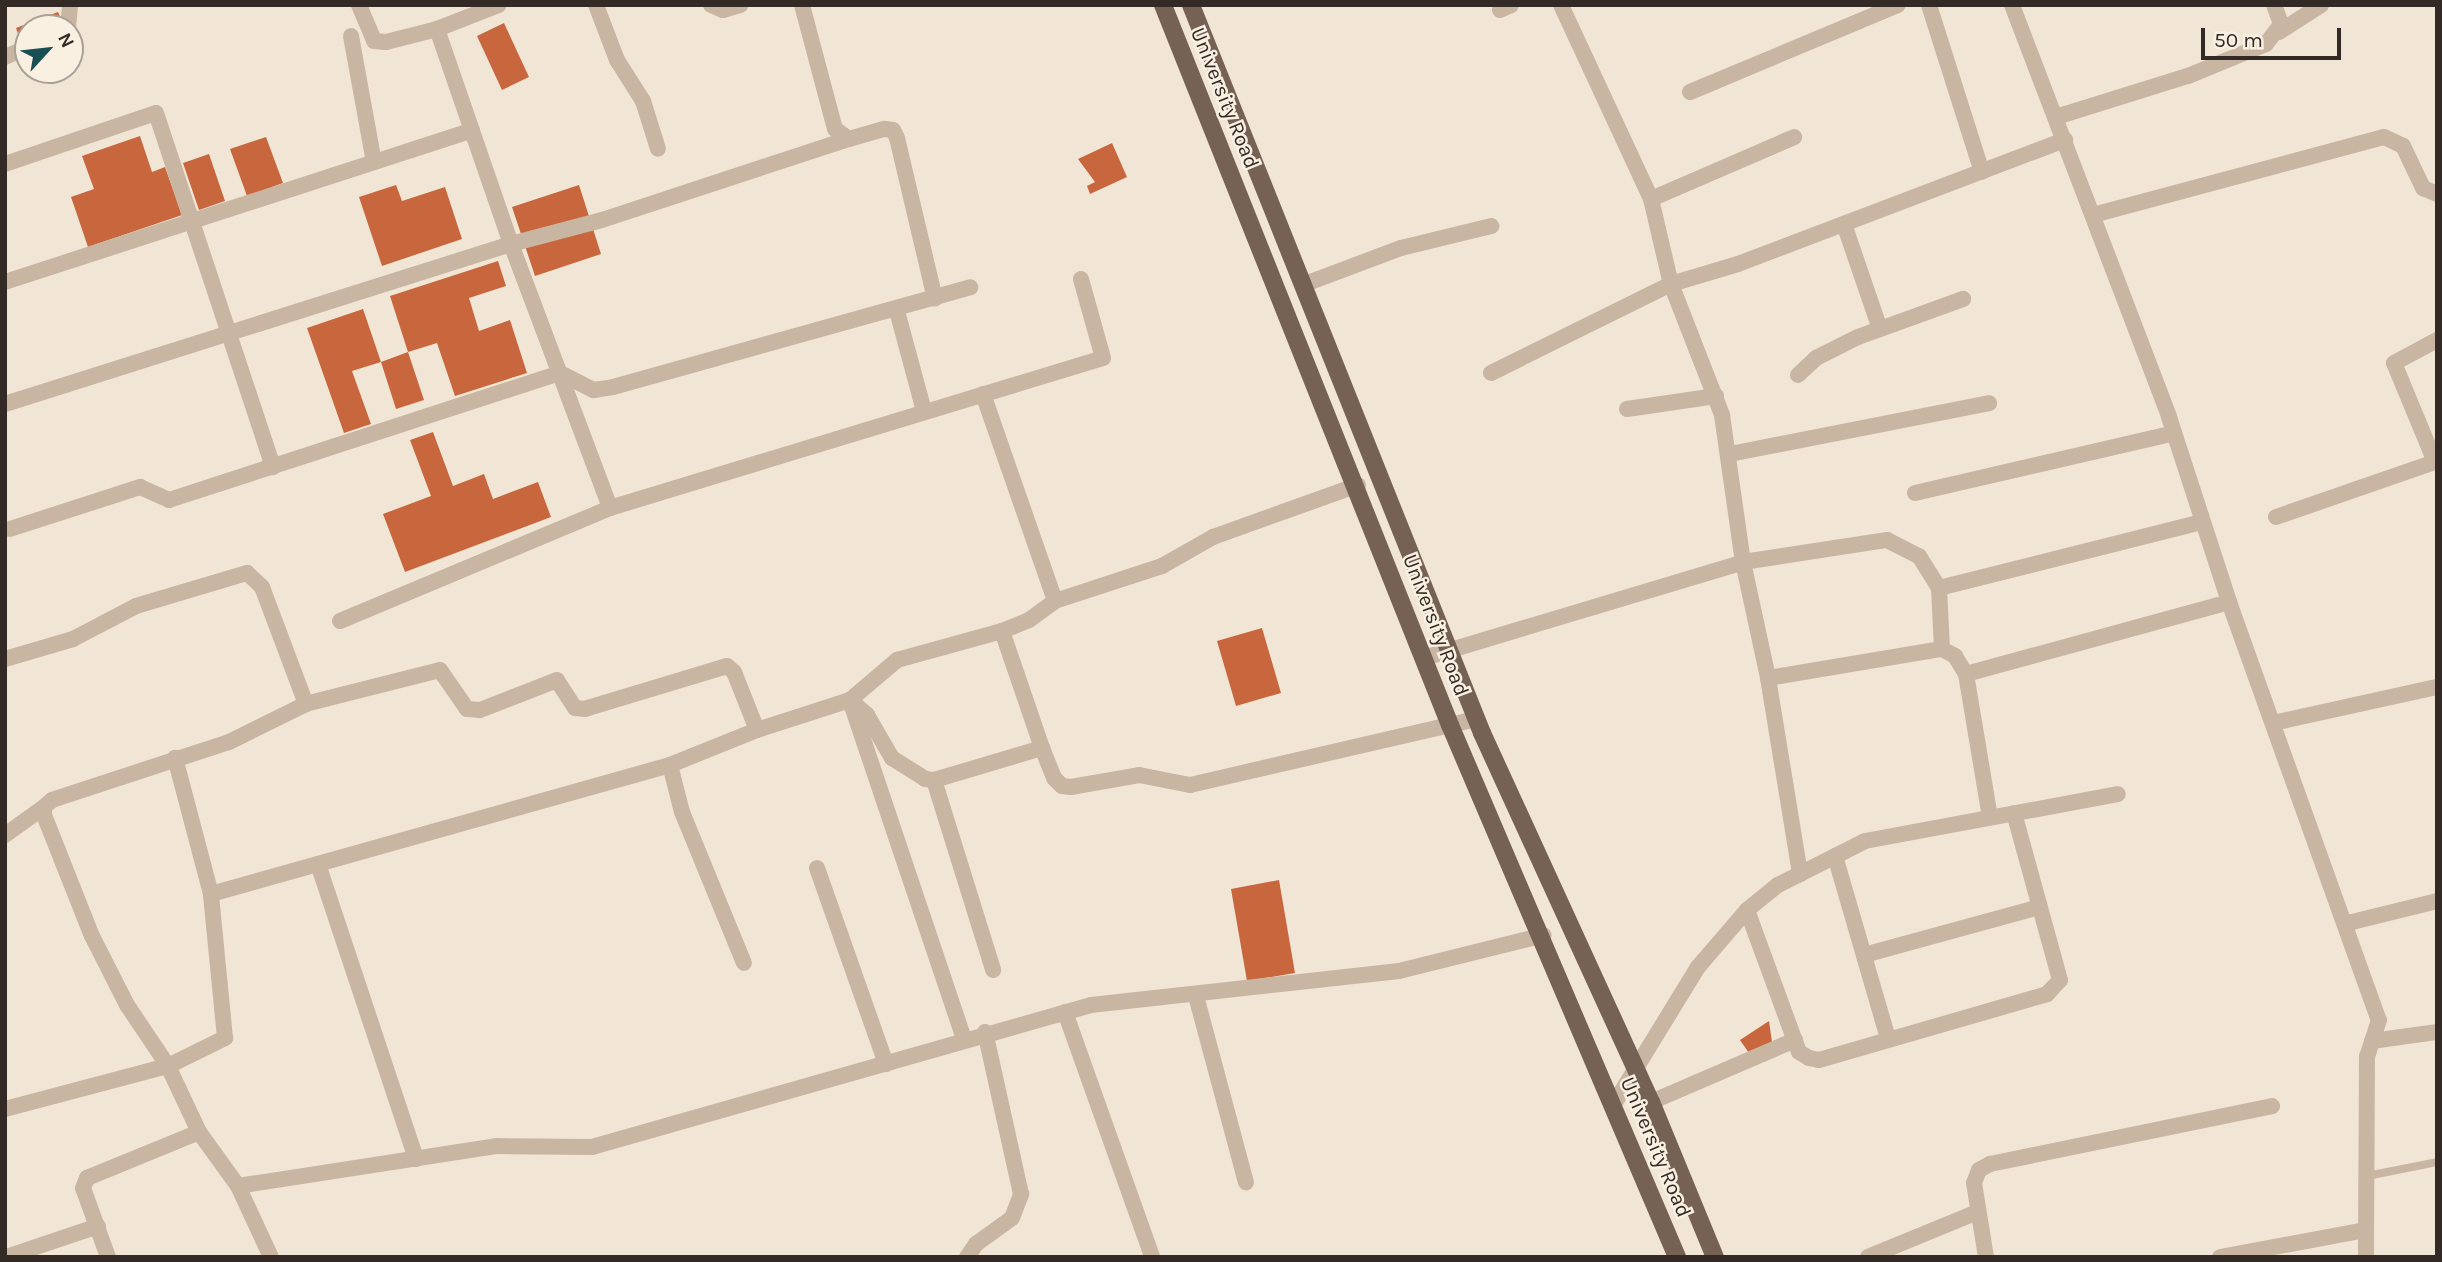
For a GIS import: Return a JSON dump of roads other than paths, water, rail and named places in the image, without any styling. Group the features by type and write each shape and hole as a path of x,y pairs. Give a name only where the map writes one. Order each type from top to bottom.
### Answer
{"main road":[{"name":"University Road","path":"1163,5 1358,485 1450,725 1544,935 1677,1257"},
{"path":"1191,5 1305,284 1476,719 1651,1102 1716,1257"}],"street":[{"path":"359,5 374,41 386,43 437,29 499,5"},
{"path":"596,5 617,60 643,101 658,149"},
{"path":"711,5 723,10 740,5"},
{"path":"802,5 835,129 849,139"},
{"path":"1560,5 1651,198 1671,284 1716,396 1730,454 1743,562 1768,678 1800,874"},
{"path":"1689,92 1898,5"},
{"path":"1930,5 1982,172"},
{"path":"2012,5 2174,433 2229,602 2348,923 2379,1020 2367,1056 2364,1176 2366,1257"},
{"path":"2274,5 2281,24 2279,32"},
{"path":"2056,117 2188,76 2266,44 2279,32 2321,5"},
{"path":"437,29 511,244 610,508"},
{"path":"351,36 374,162"},
{"path":"5,164 156,113 231,332 273,467"},
{"path":"5,404 511,244 602,220 885,129 897,138 935,299"},
{"path":"5,282 472,130"},
{"path":"1651,198 1794,137"},
{"path":"2093,215 2384,137 2403,146 2423,188 2437,194"},
{"path":"1491,373 1671,284 1844,224 2065,140"},
{"path":"1844,224 1880,329"},
{"path":"1305,284 1401,248 1491,226"},
{"path":"340,621 610,508 1103,358 1081,279"},
{"path":"10,529 140,487 169,500 560,373 594,390 897,311 970,287"},
{"path":"1798,374 1816,358 1880,329 1964,299"},
{"path":"897,311 924,411"},
{"path":"2276,517 2435,462 2394,363 2437,340"},
{"path":"983,394 1055,601"},
{"path":"1627,409 1716,396"},
{"path":"1730,454 1989,403"},
{"path":"1915,493 2174,433"},
{"path":"211,894 670,765 757,730 850,700 898,660 1002,631 1029,620 1055,601 1162,566 1213,537 1358,485"},
{"path":"1939,588 2202,522"},
{"path":"1424,658 1743,562 1887,540 1919,556 1939,588 1942,649"},
{"path":"5,659 73,639 136,606 247,573 262,587 306,704"},
{"path":"1966,674 2229,602"},
{"path":"1002,631 1042,748 1062,786 1139,775 1180,786 1476,719"},
{"path":"1768,678 1942,649 1955,656 1966,674 1990,817"},
{"path":"5,835 52,800 229,742 306,704 440,670 467,709 480,710 557,680 575,708 585,709 727,666 734,672 757,730"},
{"path":"2273,723 2437,687"},
{"path":"850,700 867,715 892,758 934,780 1042,748"},
{"path":"850,700 964,1039"},
{"path":"5,1109 168,1066 220,1042 227,1032 211,894 175,758"},
{"path":"670,765 682,812 744,964"},
{"path":"934,780 993,970"},
{"path":"1614,1104 1698,967 1747,910 1800,874 1865,841 2118,793"},
{"path":"44,807 48,828 92,936 127,1005 168,1066 199,1132 238,1186 271,1257"},
{"path":"1747,910 1799,1052 1819,1060 2003,1008 2055,989 2060,980 2014,813"},
{"path":"1835,856 1888,1039"},
{"path":"318,864 416,1159"},
{"path":"817,868 886,1064"},
{"path":"2348,923 2437,901"},
{"path":"1864,955 2040,907"},
{"path":"238,1186 496,1146 592,1147 886,1064 985,1032 1065,1012 1399,971 1544,935"},
{"path":"1196,996 1246,1182"},
{"path":"1065,1012 1152,1257"},
{"path":"967,1257 976,1244 1012,1218 1021,1194 985,1032"},
{"path":"2372,1041 2437,1032"},
{"path":"1651,1102 1795,1040"},
{"path":"1986,1257 1974,1182 1979,1170 1990,1164 2272,1106"},
{"path":"108,1257 83,1188 87,1178 199,1132"},
{"path":"1868,1257 1977,1212"},
{"path":"6,1257 98,1226"},
{"path":"2220,1257 2365,1230"}],"lane":[{"path":"2364,1176 2437,1162"}]}
